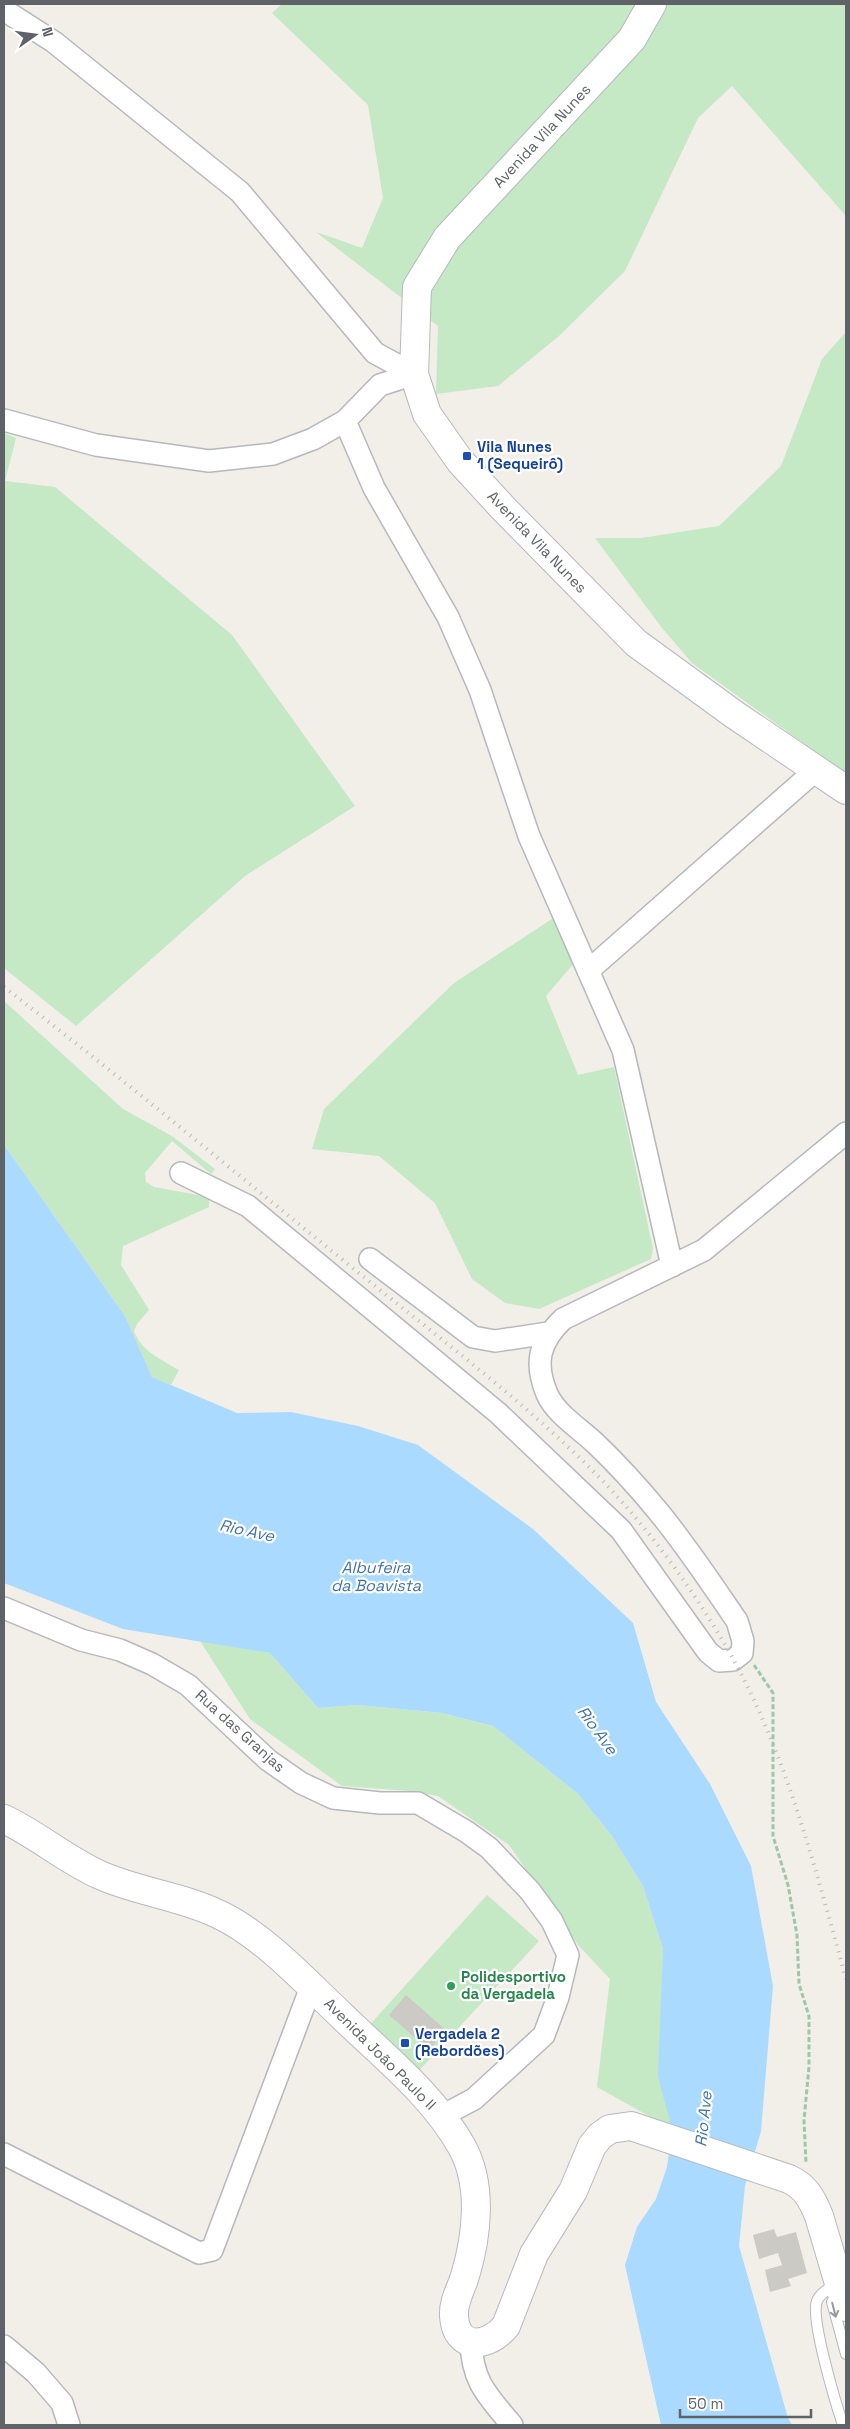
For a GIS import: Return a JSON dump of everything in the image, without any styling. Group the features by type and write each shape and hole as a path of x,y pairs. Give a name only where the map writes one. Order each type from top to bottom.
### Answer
{"main road":[{"name":"Avenida Vila Nunes","path":"652,4 632,39 447,238 417,287 414,374 427,414 460,461 503,508 636,643 735,715 846,790"},
{"name":"Avenida João Paulo II","path":"4,1819 101,1876 218,1914 258,1940 311,1987 409,2080 442,2116 464,2150 471,2170 475,2191 472,2245 454,2308 457,2329 471,2342"},
{"path":"471,2342 482,2343 490,2340 506,2326 534,2254 565,2206 592,2146 600,2136 610,2129 625,2126 630,2126 796,2182 807,2191 819,2216 840,2290"}],"street":[{"path":"4,10 54,42 240,192 375,353 414,374"},
{"path":"4,420 96,446 209,461 273,454 313,440 345,421 380,385 414,374"},
{"path":"345,421 374,488 452,626 480,690 529,836 623,1050 672,1266"},
{"path":"588,971 816,770"},
{"path":"181,1173 248,1206 498,1413 621,1530 708,1652 720,1662 733,1660 742,1652 743,1641 737,1621 657,1509 595,1443 561,1413 548,1396 541,1376 541,1351 548,1333 563,1319 704,1250 846,1133"},
{"path":"370,1259 473,1337 495,1341 548,1333"},
{"name":"Rua das Granjas","path":"4,1608 81,1640 120,1650 152,1664 188,1685 268,1760 301,1783 333,1798 380,1803 418,1803 467,1832 489,1848 530,1891 552,1922 568,1955 558,1997 544,2035 474,2099 442,2116"},
{"path":"4,2154 199,2253 212,2250 311,1987"},
{"path":"471,2342 472,2364 483,2391 512,2425"},
{"path":"4,2346 36,2373 62,2403 69,2425"}],"lane":[{"path":"840,2290 830,2296 846,2354"},
{"path":"840,2290 817,2299 814,2310 829,2377 843,2425"}],"path":[{"path":"743,1641 755,1667 773,1693 773,1836 788,1885 797,1935 799,1984 809,2016 804,2120 807,2191"}],"green space":[{"path":"282,4 846,4 846,216 732,86 698,118 625,271 559,336 498,386 436,394 438,326 316,232 362,248 383,198 368,105 272,13"},
{"path":"846,332 846,774 692,663 662,628 595,538 641,538 719,526 781,466 822,359"},
{"path":"4,433 16,438 5,481 55,487 232,635 355,806 245,876 76,1026 4,968"},
{"path":"555,917 575,962 546,996 578,1075 614,1067 653,1249 651,1259 539,1309 505,1303 472,1279 435,1203 379,1156 312,1149 324,1109 454,983"},
{"path":"4,1001 123,1109 172,1136 215,1169 211,1174 172,1141 145,1173 146,1182 154,1187 209,1197 209,1207 123,1246 121,1265 149,1310 137,1324 134,1331 137,1338 147,1349 159,1359 179,1370 171,1385 152,1377 125,1316 4,1145"},
{"path":"200,1641 270,1653 318,1708 358,1705 442,1713 493,1726 577,1793 612,1836 643,1886 663,1949 662,2001 672,2129 597,2087 610,1979 578,1945 509,1845 438,1796 410,1791 342,1786 250,1719"},
{"name":"Polidesportivo da Vergadela","path":"487,1895 539,1941 414,2076 365,2030"}],"water":[{"name":"Albufeira da Boavista","path":"4,1145 125,1316 152,1377 237,1413 291,1412 358,1426 418,1445 533,1529 633,1623 656,1702 710,1784 751,1866 773,1986 761,2131 745,2186 739,2246 788,2418 792,2425 661,2425 625,2265 637,2227 656,2199 667,2167 672,2129 658,2076 663,1949 643,1886 612,1836 577,1793 493,1726 442,1713 358,1705 318,1708 270,1653 123,1629 4,1583"}],"building":[{"path":"406,1995 446,2030 429,2050 389,2015"},
{"path":"774,2229 777,2237 796,2232 807,2273 788,2279 791,2286 770,2292 765,2270 782,2265 778,2253 759,2259 753,2235"}],"railway":[{"path":"4,987 498,1385 586,1464 645,1529 681,1576 713,1625 728,1650 767,1728 797,1811 846,1979"}],"place":[{"name":"Vila Nunes 1 (Sequeirô)","path":"467,456"},
{"name":"Polidesportivo da Vergadela","path":"451,1986"},
{"name":"Vergadela 2 (Rebordões)","path":"405,2043"}],"water label":[{"name":"Rio Ave","path":"247,1530"},
{"name":"Rio Ave","path":"598,1730"},
{"name":"Rio Ave","path":"703,2119"}]}
